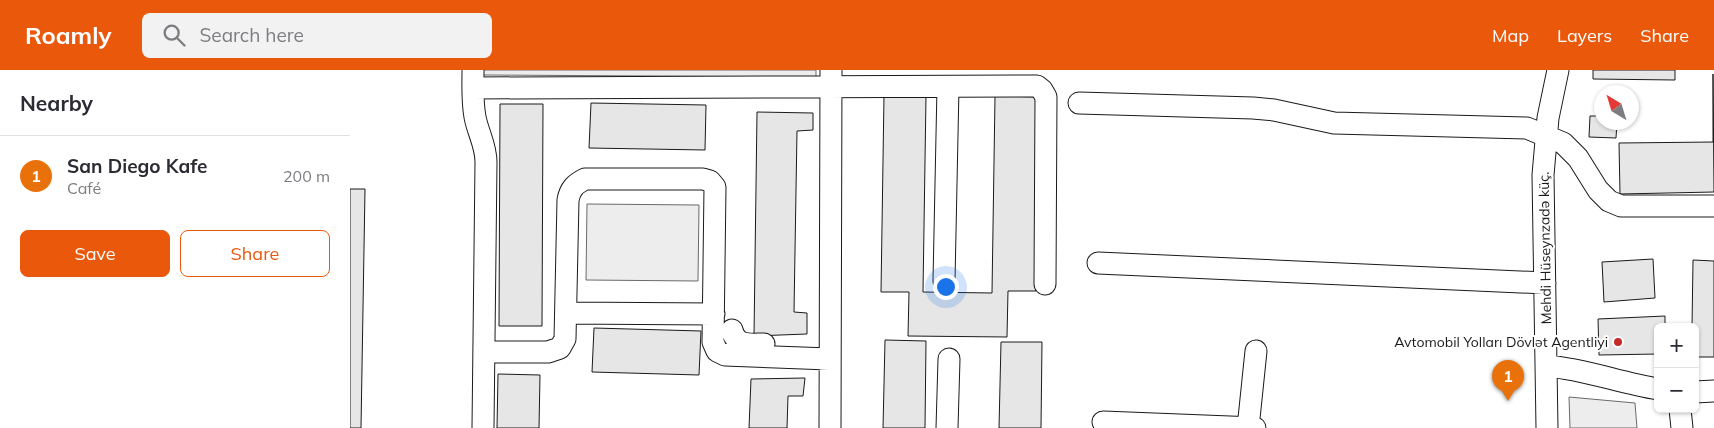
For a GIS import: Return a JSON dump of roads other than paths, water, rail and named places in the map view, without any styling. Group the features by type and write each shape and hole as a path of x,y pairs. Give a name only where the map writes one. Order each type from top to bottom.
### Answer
{"street":[{"name":"Mehdi Hüseynzadə küç.","path":"1547,428 1543,175 1546,135 1558,70"},
{"path":"830,428 831,78"},
{"path":"483,428 486,149 475,119 473,79 831,78 948,87 1037,86 1046,97 1045,284"},
{"path":"944,280 948,87"},
{"path":"1079,103 1253,108 1274,110 1334,123 1527,128 1563,143 1578,158 1598,190 1609,201 1621,206 1714,206"},
{"path":"484,352 548,352 560,348 565,339 567,313 568,200 570,191 585,179 710,180 715,187 713,342 717,351 725,355 830,352"},
{"path":"1098,263 1546,283"},
{"path":"567,313 714,314"},
{"path":"732,330 734,337 742,344 830,352"},
{"path":"1248,428 1256,351"},
{"path":"947,428 949,359"},
{"path":"1547,366 1595,373 1654,388"},
{"path":"1699,392 1714,391"},
{"path":"1680,413 1682,428"},
{"path":"1103,422 1255,428"}],"place":[{"name":"Avtomobil Yolları Dövlət Agentliyi","path":"1618,342"},
{"name":"San Diego Kafe","path":"1508,401"}]}
